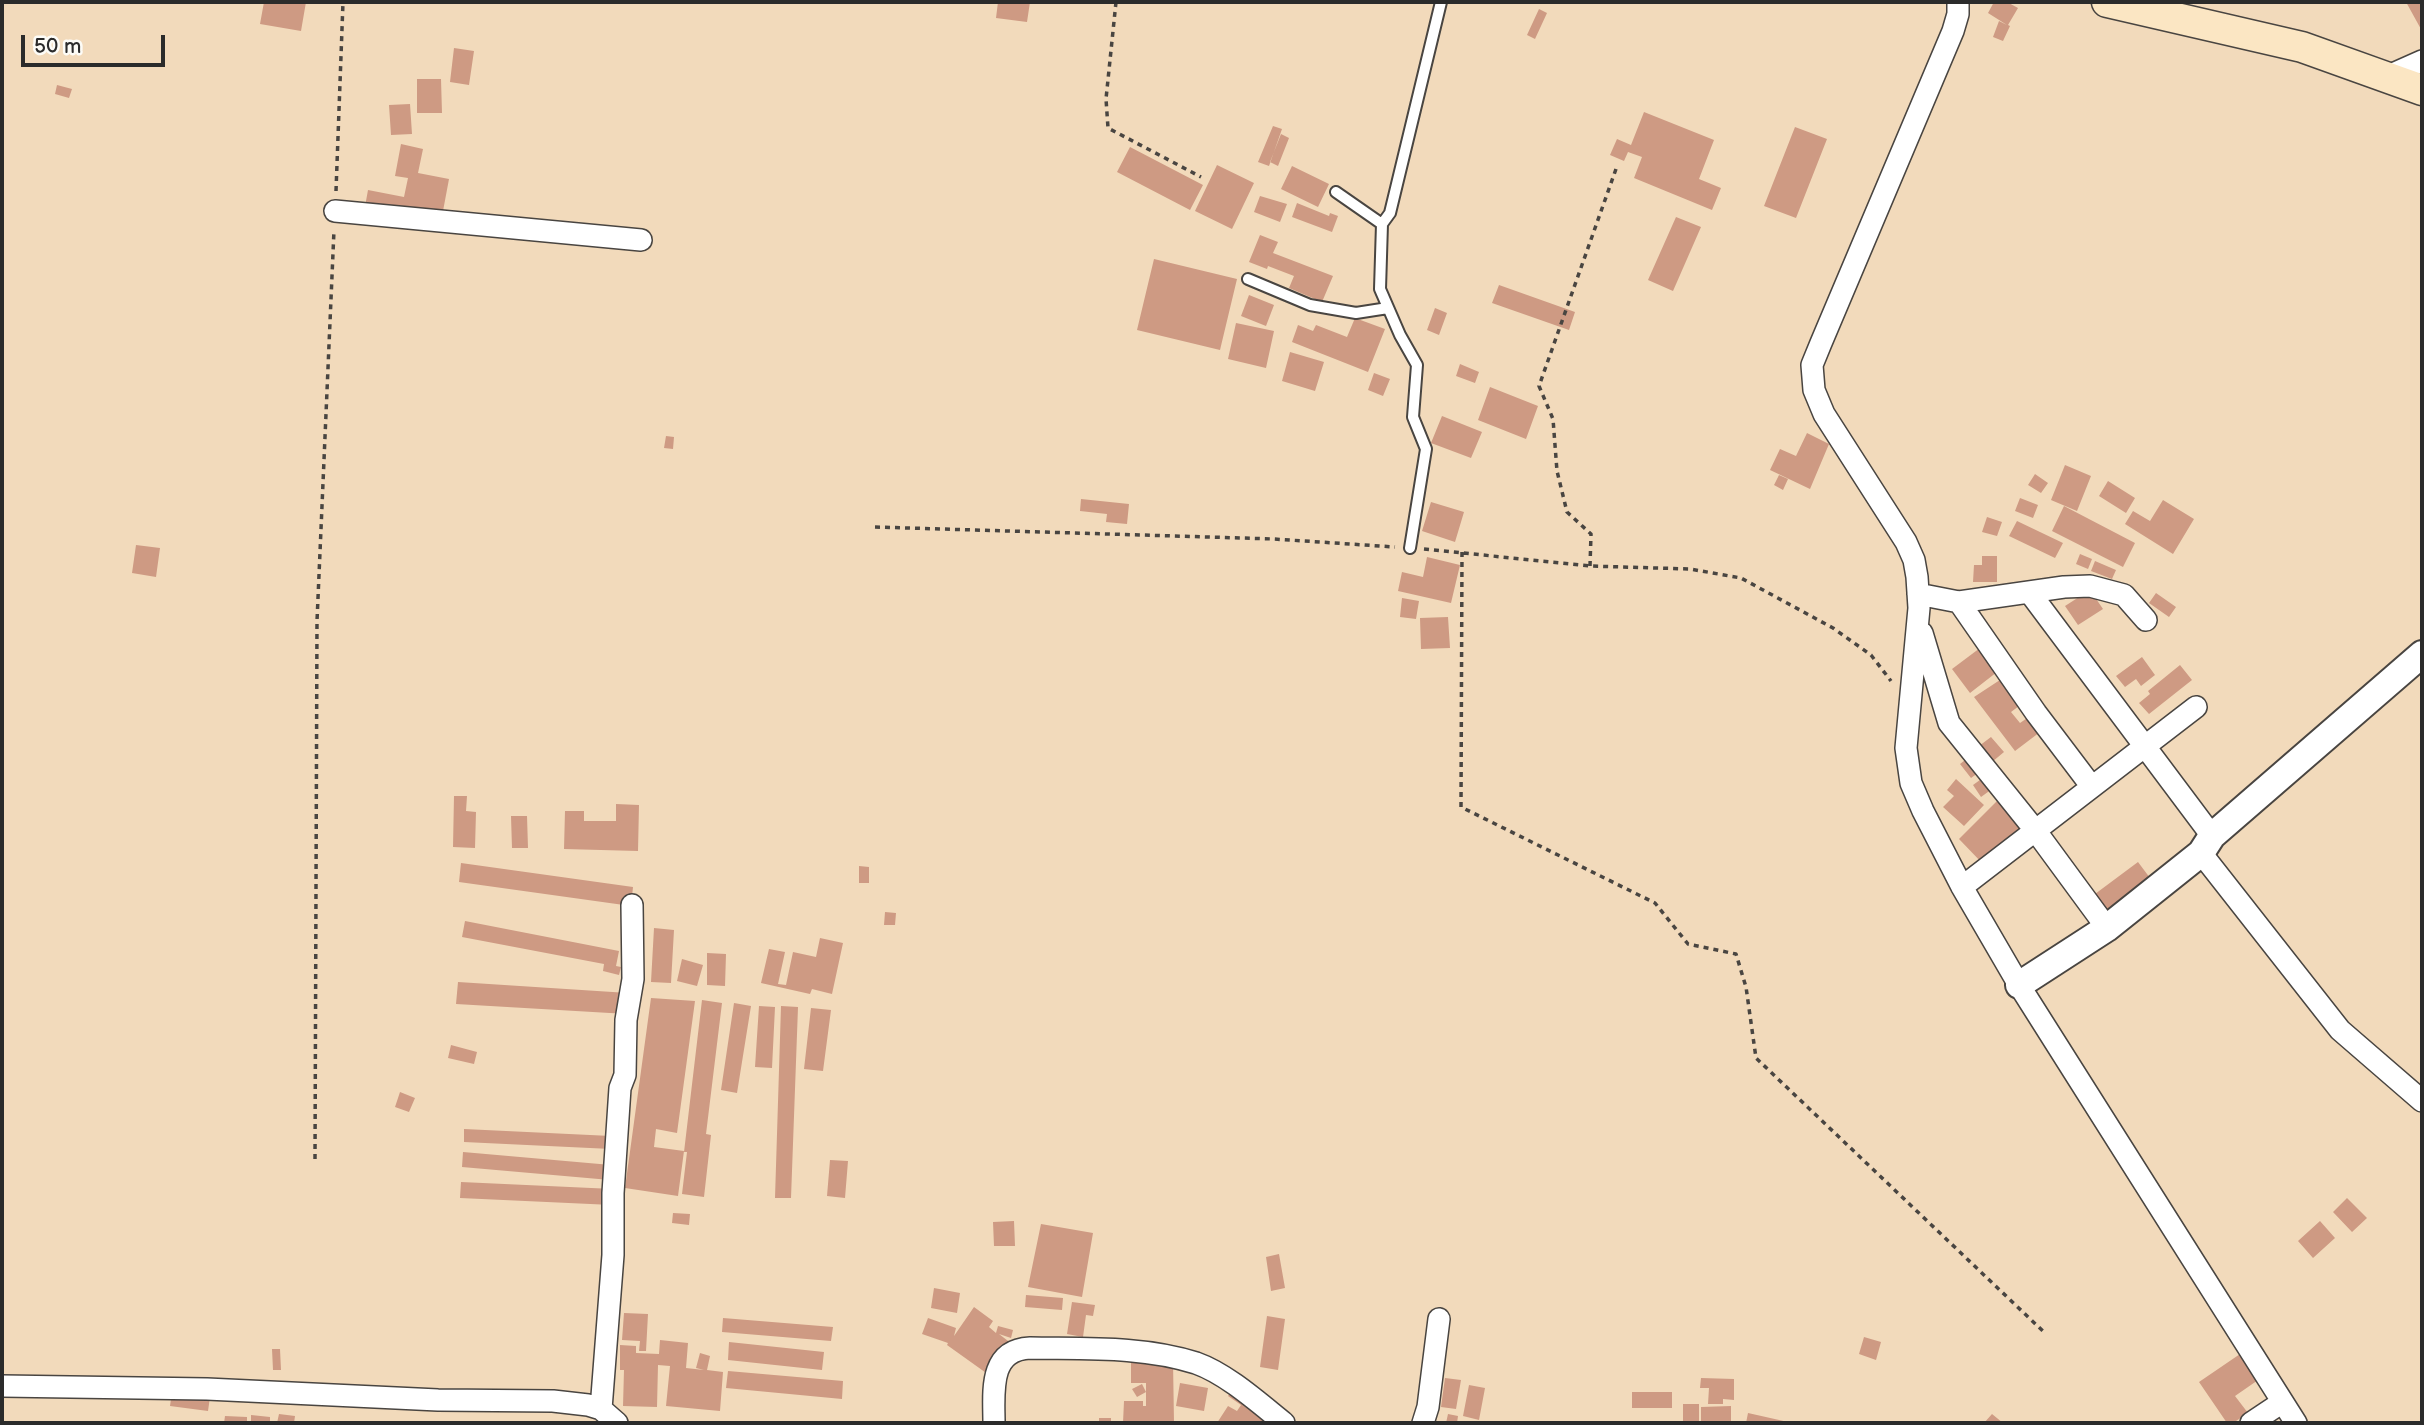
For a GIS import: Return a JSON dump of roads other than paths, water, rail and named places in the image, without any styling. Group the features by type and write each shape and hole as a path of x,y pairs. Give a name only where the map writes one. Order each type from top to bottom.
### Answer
{"main road":[{"path":"2107,2 2302,47 2422,90"}],"street":[{"path":"1958,2 1953,32 1812,365 1814,390 1824,414 1906,542 1914,560 1919,624 1906,748 1911,783 1923,811 1962,887 2019,985 2296,1423"},
{"path":"2386,77 2422,61"},
{"path":"335,211 641,240"},
{"path":"1918,594 1959,602 2064,587 2090,586 2124,595 2146,620"},
{"path":"2030,593 2145,746 2207,844 2340,1030 2422,1101"},
{"path":"1959,602 2036,713 2092,787"},
{"path":"1919,624 1950,723 2035,830 2107,928"},
{"path":"2019,985 2107,928 2207,844 2422,654"},
{"path":"1962,887 2196,707"},
{"path":"2,1386 207,1389 438,1400 553,1401 588,1405 609,1416 614,1193 620,1088 625,1075 626,1020 633,979 632,905"},
{"path":"1423,1423 1428,1407 1439,1319"},
{"path":"994,1423 994,1390 998,1368 1012,1352 1030,1348 1111,1349 1197,1363 1250,1395 1284,1423"},
{"path":"2251,1423 2281,1402"}],"lane":[{"path":"1410,548 1426,449 1413,417 1417,365 1400,335 1380,289 1381,224 1390,213 1441,2"},
{"path":"1336,192 1381,224"},
{"path":"1248,279 1310,305 1356,313 1388,308"}]}
